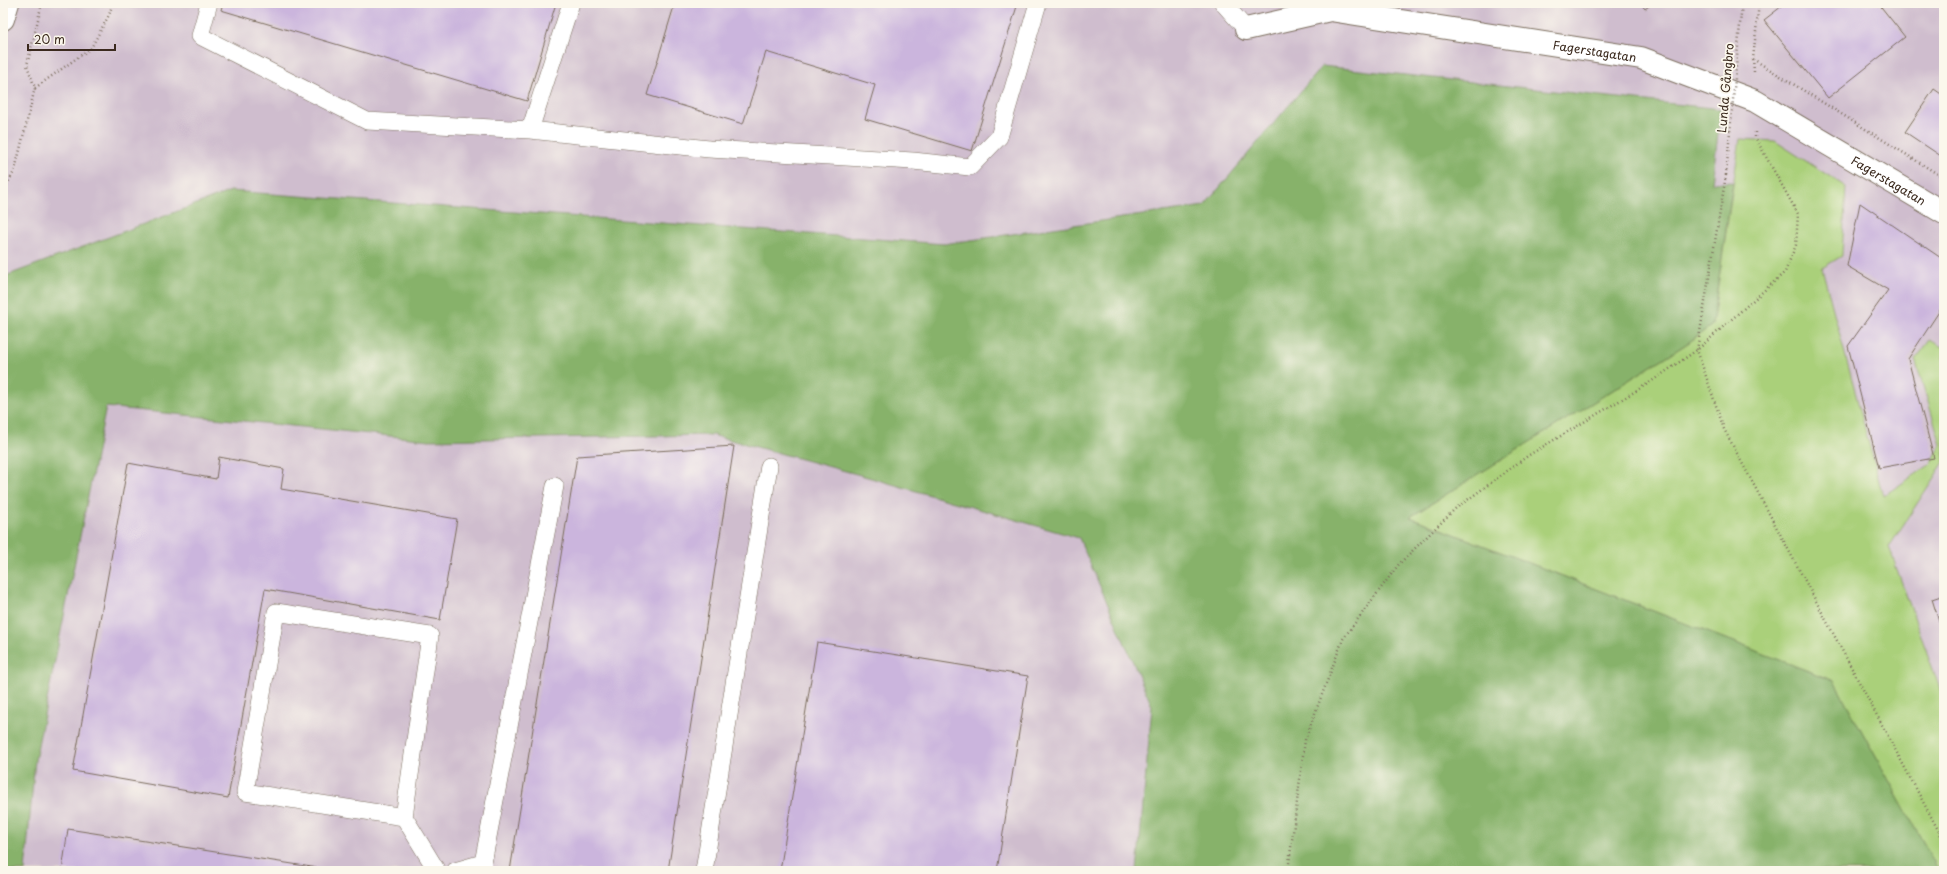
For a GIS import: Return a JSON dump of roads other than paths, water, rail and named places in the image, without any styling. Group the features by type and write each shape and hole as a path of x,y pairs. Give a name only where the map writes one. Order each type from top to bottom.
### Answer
{"street":[{"path":"3,19 8,3"},
{"name":"Fagerstagatan","path":"1246,29 1330,10 1641,58 1755,101 1944,214"}],"lane":[{"path":"209,3 200,36 367,121 530,130 709,149 913,161 970,167 999,137 1038,3"},
{"path":"530,130 571,3"},
{"name":"Fagerstagatan","path":"1223,3 1246,29"},
{"path":"704,871 769,466"},
{"path":"455,871 483,863 555,486"},
{"path":"404,817 245,792 276,612 430,636 404,817 437,871"}]}
